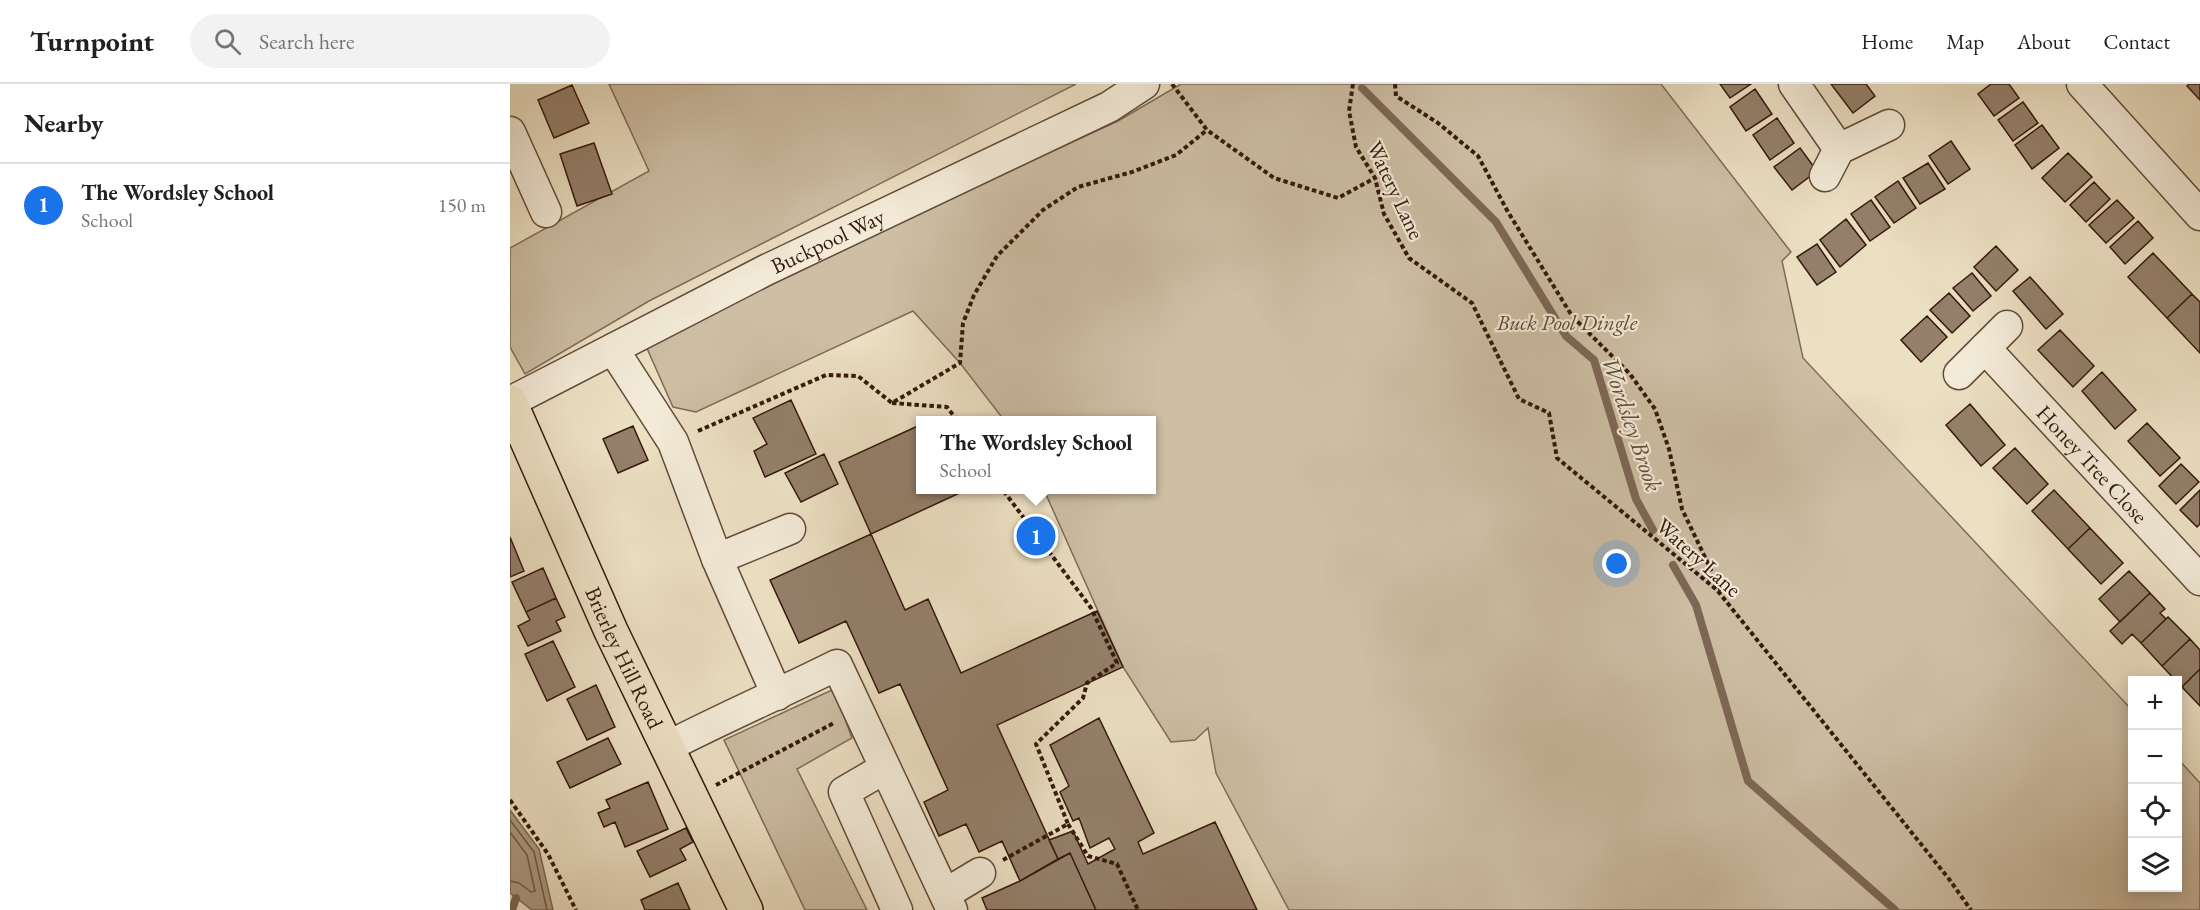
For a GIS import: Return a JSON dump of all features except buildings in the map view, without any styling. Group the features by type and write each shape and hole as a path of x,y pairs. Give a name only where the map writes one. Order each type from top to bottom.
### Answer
{"main road":[{"name":"Brierley Hill Road","path":"510,402 610,630 746,910"}],"street":[{"name":"Buckpool Way","path":"510,402 766,270 1109,107 1144,84"},
{"path":"1794,84 1839,149"},
{"path":"2082,84 2200,215"},
{"path":"1825,176 1839,149 1890,125"},
{"path":"512,142 546,212"},
{"path":"1959,374 2007,326"},
{"name":"Honey Tree Close","path":"1985,348 2200,580"},
{"path":"613,349 673,442 717,559 777,695"},
{"path":"717,559 790,529"},
{"path":"667,747 837,665 946,897"},
{"path":"885,768 844,792 898,910 946,897 980,873"}],"path":[{"path":"1173,84 1207,130 1274,178 1338,198 1375,178"},
{"name":"Watery Lane","path":"1353,84 1349,111 1356,147 1375,178 1383,214 1409,258 1472,303 1519,399 1549,413 1557,458 1717,590 1949,879 1971,910"},
{"path":"1395,84 1396,96 1438,123 1478,156 1508,212 1572,316 1617,360 1655,409 1669,449 1682,508 1725,599"},
{"path":"891,403 960,363 963,323 974,295 997,256 1043,210 1078,187 1132,172 1176,155 1207,130"},
{"path":"673,442 826,375 858,376 891,403 947,407 954,416"},
{"path":"1007,494 1091,608 1117,663 1087,683 1083,698 1036,744 1068,824 1088,856 1117,864 1138,910"},
{"path":"737,775 833,723 861,717"},
{"path":"510,800 548,854 576,910"},
{"path":"980,873 1068,824"}],"green space":[{"path":"609,84 1076,84 649,301 525,374 510,347 510,248 649,171"},
{"name":"Buck Pool Dingle","path":"1181,84 1661,84 1791,252 1782,261 1803,358 2128,706 2128,892 2182,892 2182,763 2200,783 2200,910 1289,910 1216,773 1208,728 1195,740 1171,742 1123,667 1046,494 1156,494 1156,416 1001,416 960,363 913,311 696,412 673,407 646,346 873,233 1118,121"},
{"path":"834,689 852,738 797,769 867,910 805,910 724,740"}],"water":[{"path":"510,810 539,849 553,910 532,910 510,893"}],"waterway":[{"name":"Wordsley Brook","path":"1362,88 1496,222 1566,336 1594,360 1636,499 1653,530"},
{"name":"Wordsley Brook","path":"1673,565 1696,605 1748,781 1895,910"},
{"path":"512,910 516,898"}],"place":[{"name":"The Wordsley School","path":"1036,536"}]}
